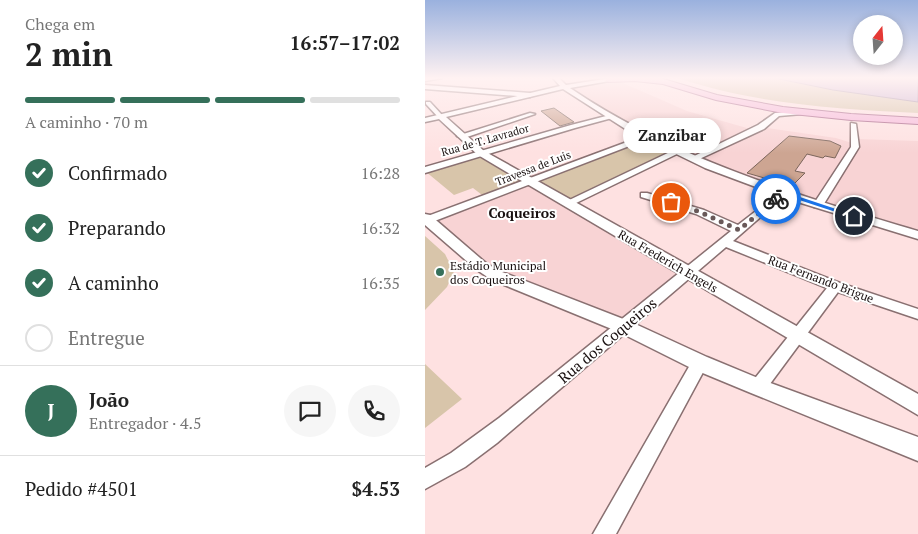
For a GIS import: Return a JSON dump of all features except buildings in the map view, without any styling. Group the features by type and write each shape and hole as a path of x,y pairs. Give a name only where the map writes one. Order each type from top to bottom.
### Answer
{"main road":[{"path":"745,103 836,116 918,122"},
{"path":"779,103 918,116"}],"street":[{"name":"Rua Frederich Engels","path":"427,103 481,153 918,405"},
{"path":"425,120 496,103"},
{"path":"589,103 646,138 692,160 818,205 918,236"},
{"path":"761,106 771,110 775,116"},
{"path":"692,160 761,127 775,116 789,113 811,113"},
{"path":"461,136 532,114"},
{"path":"836,116 853,124 869,118"},
{"name":"Rua de T. Lavrador","path":"425,170 610,117"},
{"path":"818,205 855,147 853,124"},
{"name":"Travessa de Luis","path":"426,220 646,138"},
{"path":"568,203 675,152"},
{"name":"Rua dos Coqueiros","path":"425,479 436,474 495,433 625,327 783,193"},
{"path":"643,195 700,212 739,230"},
{"path":"426,220 475,262 497,276 625,327 699,363 918,450"},
{"path":"889,227 918,231"},
{"name":"Rua Fernando Brigue","path":"725,242 835,286 918,314"},
{"path":"759,387 835,286"},
{"path":"607,533 699,363"}],"shaded area":[{"path":"592,103 668,103 687,111 754,130 761,127 836,138 855,144 856,139 918,141 918,231 889,227 675,153"},
{"path":"791,103 918,103 918,113 858,110"},
{"path":"646,138 675,153 568,203 530,181"},
{"path":"481,153 530,181 486,198 473,188 454,195 425,170"},
{"path":"530,181 688,273 625,327 499,275 428,220"},
{"name":"Estádio Municipal dos Coqueiros","path":"425,236 456,267 447,287 425,310"},
{"path":"425,364 462,399 425,428"}],"way so far":[{"path":"671,202 700,212 739,230 776,199"}],"place":[{"name":"Zanzibar","path":"671,202"},
{"name":"Estádio Municipal dos Coqueiros","path":"440,272"}],"district":[{"name":"Coqueiros","path":"522,212"}],"route":[{"path":"776,199 783,193 854,216"}]}
